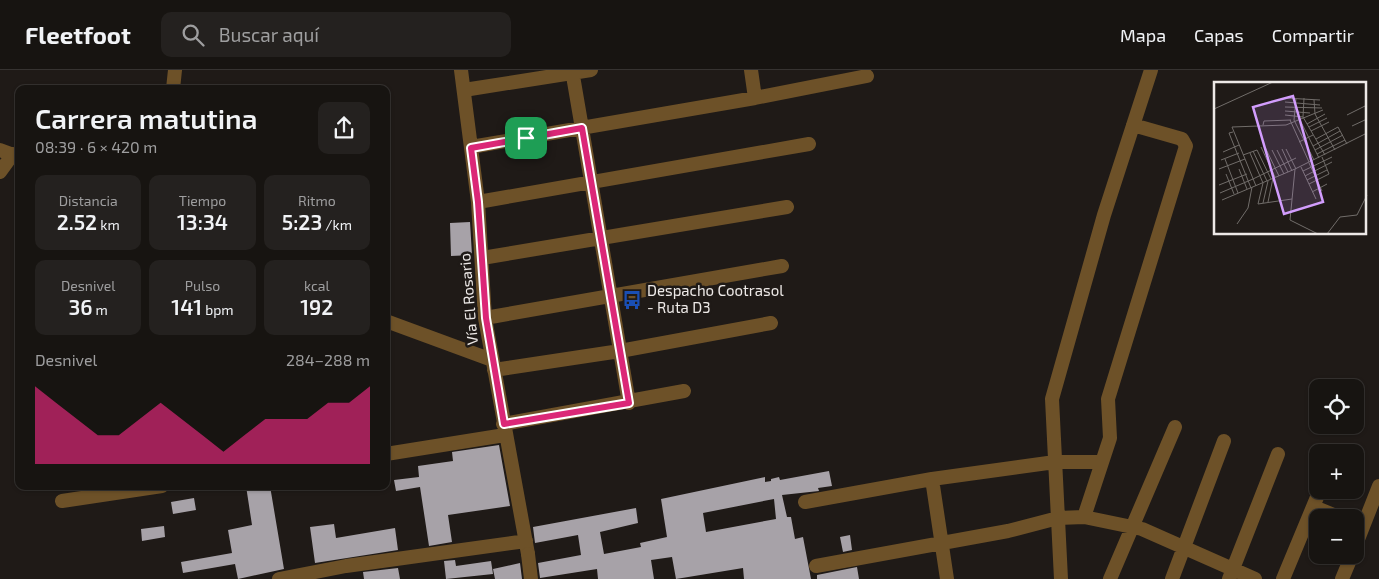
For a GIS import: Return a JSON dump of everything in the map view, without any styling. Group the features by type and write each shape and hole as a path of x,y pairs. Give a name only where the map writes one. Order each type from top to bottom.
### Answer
{"street":[{"path":"173,85 175,70"},
{"name":"Vía El Rosario","path":"461,70 478,202 486,318 531,579"},
{"path":"464,90 590,70"},
{"path":"751,70 755,98"},
{"path":"1061,579 1052,399 1104,215 1151,70"},
{"path":"572,72 589,182 629,403"},
{"path":"471,148 755,98 867,76"},
{"path":"1084,517 1110,438 1108,399 1186,146 1182,139 1133,125"},
{"path":"478,202 809,144"},
{"path":"0,172 10,154"},
{"path":"482,258 787,206"},
{"path":"486,318 782,266"},
{"path":"390,323 493,365 620,351 771,323"},
{"path":"390,453 684,391"},
{"path":"1110,579 1175,427"},
{"path":"1172,579 1224,440"},
{"path":"1231,574 1278,454"},
{"path":"805,502 932,479 1055,462 1101,462"},
{"path":"932,479 947,579"},
{"path":"1364,514 1379,486"},
{"path":"62,501 135,490"},
{"path":"1283,579 1317,499"},
{"path":"1314,507 1319,509"},
{"path":"816,566 1021,528 1058,518 1084,517 1132,527 1185,548 1231,574 1255,579"},
{"path":"279,579 346,566 527,547"},
{"path":"1342,579 1348,564"}],"building":[{"path":"470,222 472,255 451,256 450,223"},
{"path":"499,445 510,506 448,515 452,542 429,546 420,487 396,491 394,480 419,477 418,466 453,461 452,452"},
{"path":"829,471 832,486 818,488 819,491 782,495 787,517 791,517 795,539 803,537 811,579 744,579 743,568 676,579 672,557 651,560 654,579 598,579 597,569 540,578 538,563 581,555 578,535 535,543 533,527 636,508 638,523 600,532 604,554 641,547 640,543 667,537 661,499 765,477 765,482 779,477 780,480","holes":["774,499 776,519 706,532 703,513"]},
{"path":"247,490 271,490 284,569 238,579 235,564 183,573 181,562 232,553 228,530 252,525"},
{"path":"194,498 196,510 173,514 171,502"},
{"path":"334,524 336,538 395,528 398,550 315,563 310,527"},
{"path":"164,526 165,537 142,541 141,529"},
{"path":"850,535 852,550 843,552 840,537"},
{"path":"455,560 456,566 491,561 493,574 446,579 444,561"},
{"path":"520,563 522,579 495,579 493,569"},
{"path":"857,567 859,579 817,579 817,575"},
{"path":"398,568 400,579 364,579 363,572"}],"place":[{"name":"Despacho Cootrasol - Ruta D3","path":"632,300"}],"route":[{"path":"582,128 589,182 629,403 504,424 486,318 478,202 471,148 526,138 582,128"}]}
